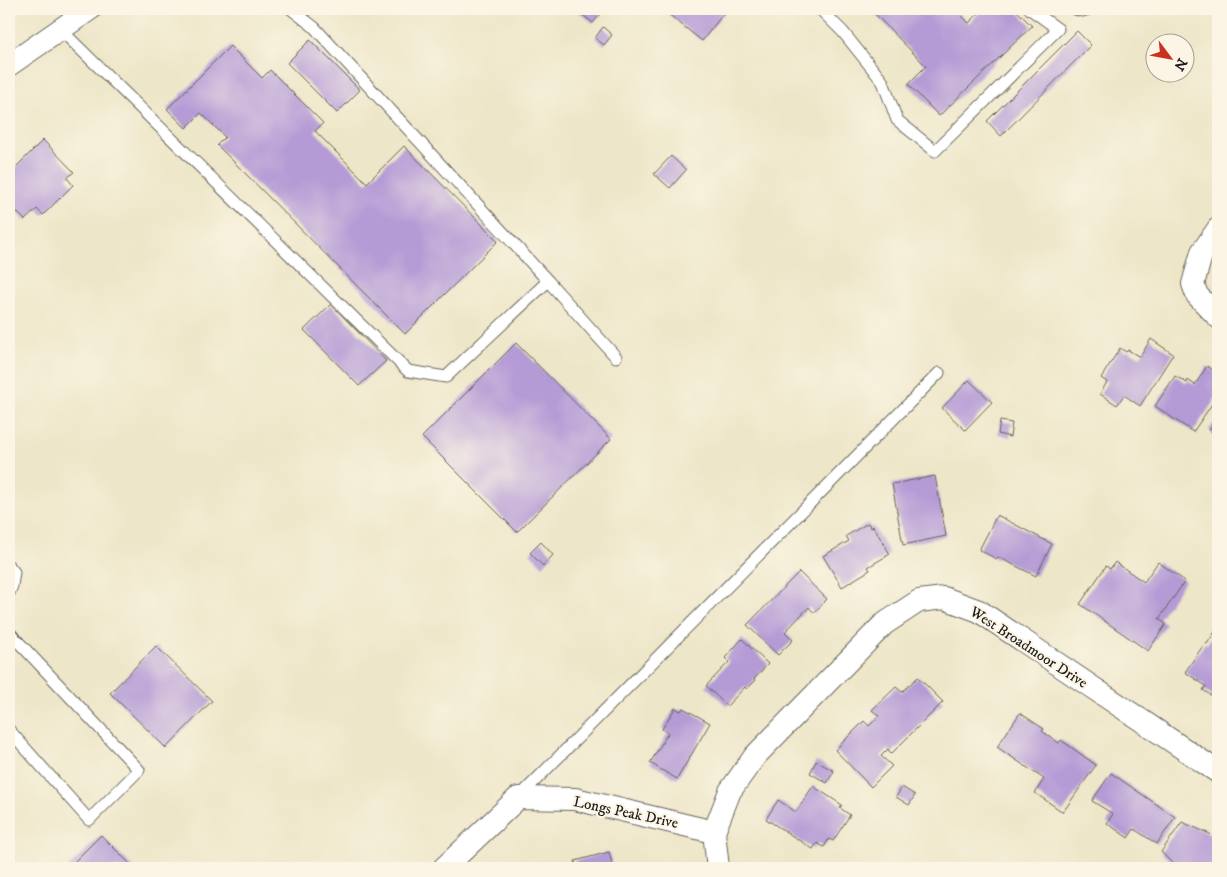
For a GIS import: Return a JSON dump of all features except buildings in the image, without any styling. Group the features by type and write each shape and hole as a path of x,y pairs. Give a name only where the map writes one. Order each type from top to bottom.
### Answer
{"street":[{"path":"9,65 90,9"},
{"path":"1218,229 1202,252 1194,284 1197,295 1218,318"},
{"name":"West Broadmoor Drive","path":"714,832 730,790 755,756 884,624 919,601 944,598 980,611 1218,772"},
{"path":"444,868 518,798"},
{"name":"Longs Peak Drive","path":"518,798 575,799 714,832"},
{"path":"714,832 718,868"}],"lane":[{"path":"291,9 314,26 548,280 616,357"},
{"path":"820,9 842,32 883,82 897,120 936,151 1058,29 1030,9"},
{"path":"1075,9 1082,11 1089,9"},
{"path":"61,30 408,371 446,377 548,280"},
{"path":"518,798 939,373"},
{"path":"9,566 14,572 9,593"},
{"path":"9,632 139,770 89,820 9,730"}]}
